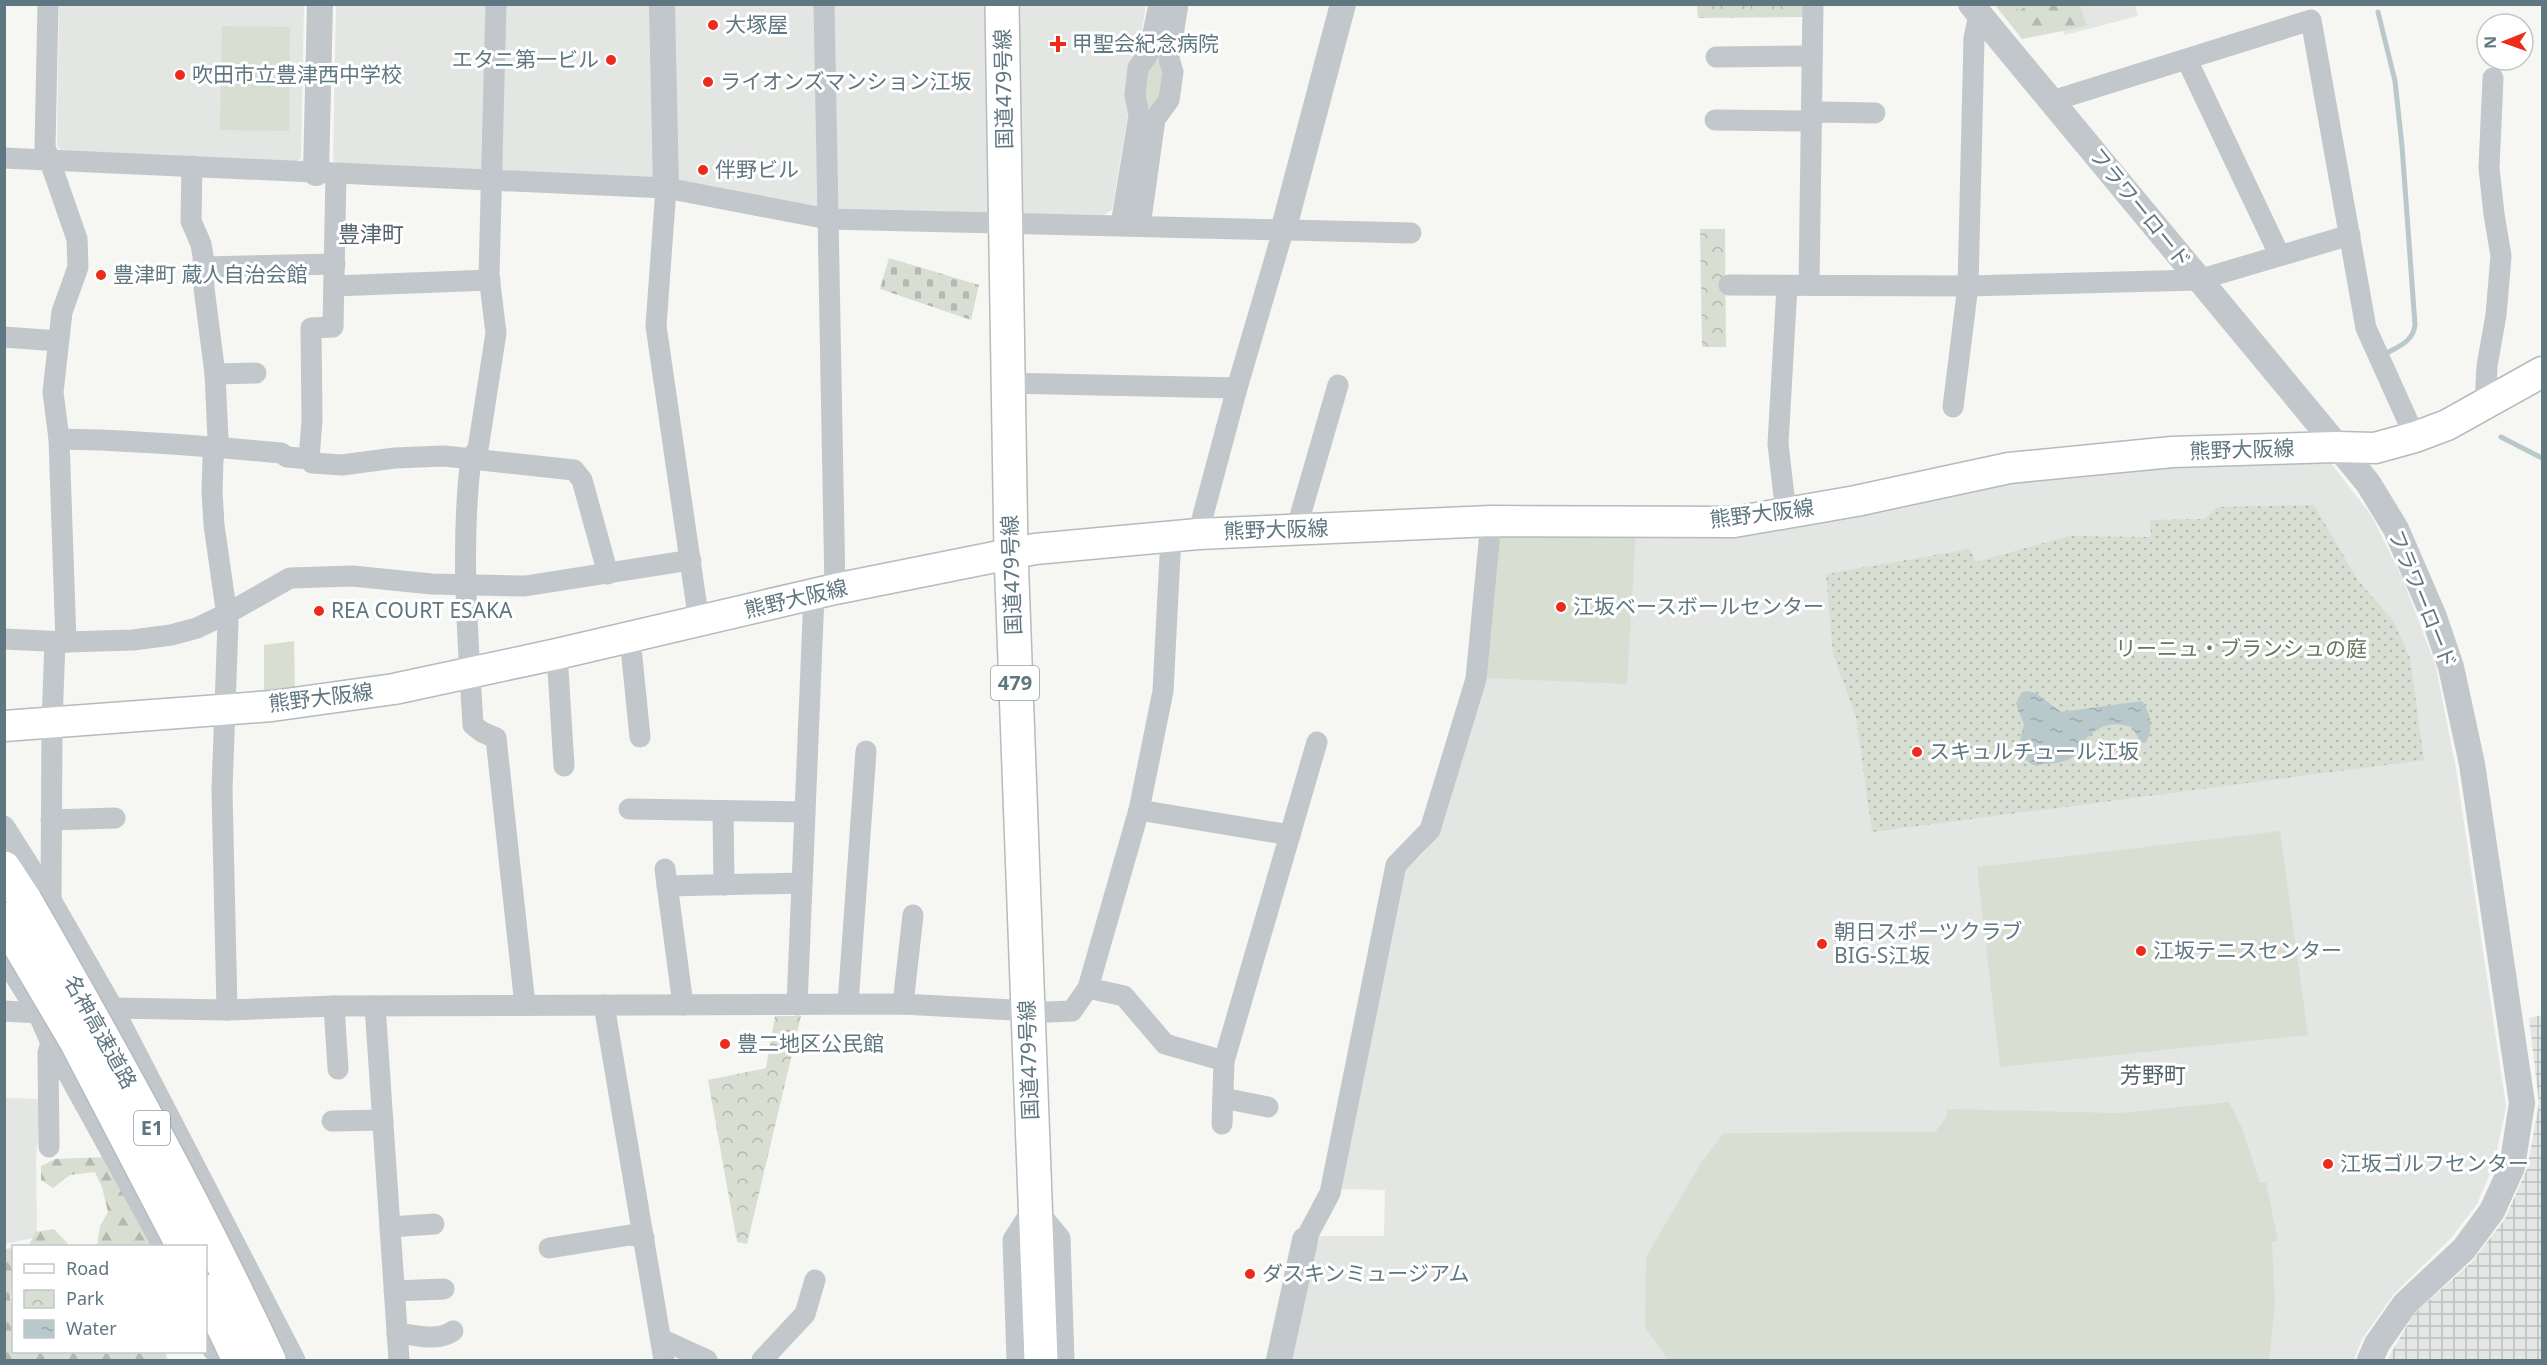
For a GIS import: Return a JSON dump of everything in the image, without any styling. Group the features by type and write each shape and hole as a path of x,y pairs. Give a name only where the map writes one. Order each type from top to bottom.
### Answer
{"highway":[{"name":"国道479号線","path":"1002,4 1011,554 1041,1360"},
{"name":"名神高速道路","path":"4,868 111,1051 183,1185 269,1360"},
{"name":"名神高速道路","path":"4,919 77,1043 182,1245"},
{"path":"207,1293 239,1360"}],"main road":[{"name":"熊野大阪線","path":"4,726 321,700 470,674 825,592 1011,554 1184,535 1491,521 1734,522 1856,501 2008,468 2172,452 2375,448 2447,425 2542,372"}],"street":[{"path":"48,4 45,147 77,239 78,267 62,312 53,392 59,439 61,642 52,722 51,900"},
{"path":"309,459 312,420 311,328 333,327 335,264 326,173 320,4"},
{"path":"496,4 490,280 496,333 478,449 471,458 465,526 465,585 473,725 496,738 525,1005"},
{"path":"662,4 666,188 656,326 699,622"},
{"path":"798,1005 805,812 825,592 828,219 824,4"},
{"path":"1130,225 1139,115 1135,94 1138,68 1149,53 1159,4"},
{"path":"1130,225 1155,119 1169,100 1173,72 1169,59 1178,4"},
{"path":"4,1011 38,1013 113,1008 227,1010 334,1006 903,1004 1027,1011 1072,1011 1088,988 1139,810 1163,691 1184,535 1237,387 1283,231 1343,4"},
{"path":"1809,285 1813,4"},
{"path":"1953,407 1968,286 1975,10"},
{"name":"フラワーロード","path":"1975,10 2368,483 2396,529 2434,617 2451,667 2472,764 2522,1103 2512,1167 2492,1211 2464,1249 2405,1304 2377,1344 2370,1360"},
{"path":"2052,101 2311,20 2367,328 2415,437"},
{"path":"1716,57 1812,56"},
{"path":"2187,60 2279,254"},
{"path":"2485,404 2487,366 2496,315 2501,256 2490,168 2493,78"},
{"path":"1715,120 1803,121 1821,112 1875,113"},
{"path":"4,158 666,188 828,219 1411,233"},
{"path":"192,166 191,221 201,244 204,288 216,374 218,439 213,459 212,502 228,614 227,708 222,790 227,1010"},
{"path":"1729,285 1968,286 2198,280 2279,254 2350,235"},
{"path":"204,267 335,264"},
{"path":"334,286 490,280"},
{"path":"1786,513 1778,444 1787,286"},
{"path":"4,338 58,341"},
{"path":"216,374 256,373"},
{"path":"1009,383 1237,387"},
{"path":"1296,530 1338,385"},
{"path":"59,439 137,440 216,447 281,453 287,457 309,459 312,463 342,465 395,458 444,456 574,470 578,472 608,574"},
{"path":"1279,1360 1305,1240 1330,1193 1396,865 1430,830 1476,679 1491,521"},
{"path":"4,639 61,642 133,640 171,635 197,628 228,614 290,578 352,576 401,582 525,586 691,560"},
{"path":"630,638 640,737"},
{"path":"557,654 564,766"},
{"path":"1222,1124 1224,1061 1317,742"},
{"path":"848,1004 866,751"},
{"path":"629,809 805,812"},
{"path":"1139,810 1290,835"},
{"path":"723,811 724,885"},
{"path":"51,820 115,818"},
{"path":"4,826 51,900 113,1008 295,1360 213,1350 207,1335"},
{"path":"682,1005 666,878 724,885 802,883"},
{"path":"903,1004 913,915"},
{"path":"4,958 38,1013 51,1043 161,1245"},
{"path":"1088,988 1124,996 1165,1044 1224,1061"},
{"path":"604,1005 664,1360"},
{"path":"334,1006 339,1069"},
{"path":"375,1006 399,1360"},
{"path":"49,1148 48,1053 51,1043"},
{"path":"1223,1098 1268,1107"},
{"path":"332,1121 383,1120"},
{"path":"1017,1360 1013,1240 1034,1207 1060,1238 1064,1360"},
{"path":"390,1227 435,1224"},
{"path":"549,1248 630,1235 644,1238"},
{"path":"762,1360 805,1314 815,1280"},
{"path":"394,1291 444,1289"},
{"path":"397,1333 434,1337 446,1336 453,1331"},
{"path":"661,1339 706,1360"}],"shaded area":[{"name":"吹田市立豊津西中学校","path":"59,5 304,5 301,158 295,163 63,152 57,146"},
{"path":"336,5 1146,5 1112,210 1103,215 840,211 339,167 333,160"},
{"path":"1998,5 2135,5 2138,16 2065,35 2061,29"},
{"path":"2326,457 2371,515 2402,577 2436,667 2456,769 2506,1106 2495,1162 2477,1204 2451,1238 2394,1294 2362,1339 2354,1360 1289,1360 1317,1236 1384,1236 1385,1190 1340,1189 1406,869 1424,853 1439,832 1498,537 1734,532 2008,476"},
{"path":"2542,1015 2542,1360 2387,1360 2414,1314 2472,1262 2505,1219 2527,1169 2539,1103 2529,1018"},
{"path":"5,1098 41,1099 36,1158 37,1237 5,1244"}],"green space":[{"path":"1697,5 1805,5 1805,17 1698,18"},
{"path":"1995,5 2080,5 2087,26 2022,39"},
{"path":"2000,5 2013,5 2019,12 2026,5 2078,5 2084,25 2023,34"},
{"path":"222,26 290,27 289,131 220,130"},
{"path":"1153,60 1161,61 1162,87 1153,111 1146,111 1145,85"},
{"path":"1700,229 1725,229 1726,347 1702,347"},
{"path":"889,258 979,285 971,320 880,289"},
{"name":"リーニュ・ブランシュの庭","path":"2314,505 2357,579 2394,622 2410,658 2424,760 1872,832 1856,717 1833,654 1826,574 1970,549 1976,562 2069,536 2151,537 2150,520 2204,519 2217,507"},
{"name":"江坂ベースボールセンター","path":"1506,531 1636,531 1627,684 1484,678 1498,537"},
{"path":"294,641 295,694 264,697 264,645"},
{"name":"江坂テニスセンター","path":"2280,831 2308,1035 2000,1067 1977,867"},
{"path":"775,1016 801,1016 747,1244 737,1242 708,1080 766,1068"},
{"path":"2229,1102 2241,1126 2260,1183 2266,1182 2278,1241 2272,1242 2275,1305 2269,1360 1668,1360 1645,1327 1646,1257 1701,1163 1724,1133 1935,1132 1947,1117 1947,1109 2119,1113"},
{"path":"105,1157 153,1245 97,1245 100,1226 108,1212 102,1187 95,1172 70,1175 53,1188 41,1180 41,1166 55,1159"},
{"path":"54,1229 69,1245 29,1245 35,1232"},
{"path":"12,1248 10,1298 12,1353 166,1353 167,1360 5,1360 5,1249"}],"water":[{"path":"2029,691 2037,694 2061,712 2142,701 2150,722 2150,733 2145,743 2140,742 2133,728 2120,724 2107,725 2090,735 2071,758 2057,763 2033,765 2021,756 2018,748 2024,725 2016,703 2022,692"}],"waterway":[{"path":"2378,12 2395,81 2415,325 2409,339 2387,353"},
{"path":"2501,437 2542,458"}],"place":[{"name":"大塚屋","path":"713,25"},
{"name":"甲聖会紀念病院","path":"1058,44"},
{"name":"エタニ第一ビル","path":"611,60"},
{"name":"吹田市立豊津西中学校","path":"180,75"},
{"name":"ライオンズマンション江坂","path":"708,82"},
{"name":"伴野ビル","path":"703,170"},
{"name":"豊津町 蔵人自治会館","path":"101,275"},
{"name":"江坂ベースボールセンター","path":"1561,607"},
{"name":"REA COURT ESAKA","path":"319,611"},
{"name":"スキュルチュール江坂","path":"1917,752"},
{"name":"朝日スポーツクラブ BIG-S江坂","path":"1822,944"},
{"name":"江坂テニスセンター","path":"2141,951"},
{"name":"豊二地区公民館","path":"725,1044"},
{"name":"江坂ゴルフセンター","path":"2328,1164"},
{"name":"ダスキンミュージアム","path":"1250,1274"}],"district":[{"name":"豊津町","path":"371,234"},
{"name":"芳野町","path":"2153,1075"}]}
